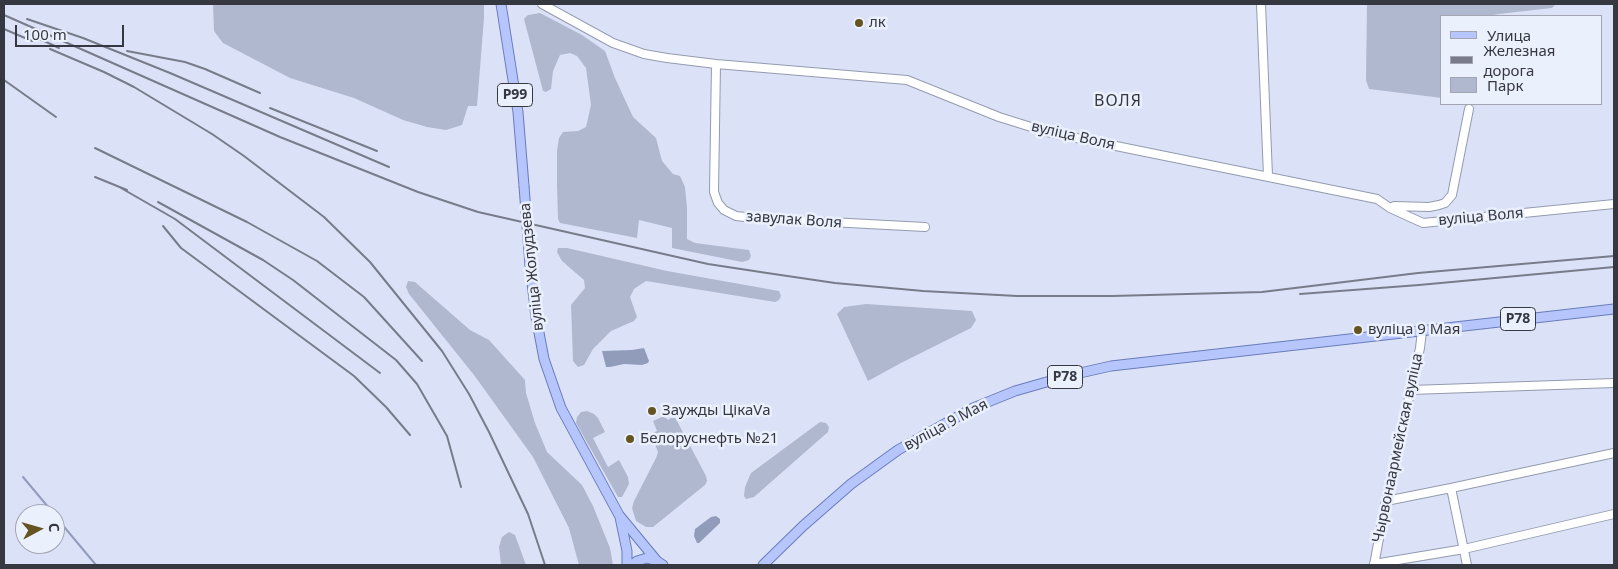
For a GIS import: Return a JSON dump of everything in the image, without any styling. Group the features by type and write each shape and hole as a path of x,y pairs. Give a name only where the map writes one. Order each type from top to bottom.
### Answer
{"main road":[{"name":"вуліца Жолудзева","path":"501,4 518,112 536,317 546,367 561,408 619,514"},
{"name":"вуліца 9 Мая","path":"763,565 803,526 851,484 898,450 973,408 1015,391 1111,366 1614,309"},
{"name":"Р99","path":"619,514 661,564"},
{"name":"Р99","path":"619,514 627,551 627,565"},
{"path":"632,565 647,558 661,564"}],"street":[{"name":"вуліца Воля","path":"542,4 613,43 644,54 716,64 907,80 999,117 1048,132 1377,199 1390,208 1423,222 1614,204"},
{"path":"1261,4 1268,176"},
{"name":"завулак Воля","path":"716,64 714,192 718,203 724,210 736,216 754,218 925,227"},
{"path":"1390,208 1394,206 1429,207 1439,205 1445,203 1452,195 1469,109"},
{"name":"Чырвонаармейская вуліца","path":"1374,565 1422,331"},
{"path":"1411,390 1614,383"},
{"path":"1386,501 1614,453"},
{"path":"1452,488 1467,565"},
{"path":"1374,565 1464,549 1614,514"}],"green space":[{"path":"213,4 484,4 477,106 468,106 462,125 446,130 403,120 354,98 290,78 223,43 214,31"},
{"path":"1367,4 1556,4 1552,8 1494,15 1440,15 1440,98 1369,89 1366,80"},
{"path":"540,13 582,35 605,51 633,117 656,138 662,161 673,174 680,176 685,187 687,239 695,243 749,250 751,256 749,260 742,262 672,248 672,228 639,220 637,238 560,223 558,219 557,185 559,138 563,132 578,131 586,127 591,105 586,68 577,56 570,53 560,55 553,71 551,89 546,92 543,91 524,19 528,15"},
{"path":"558,248 567,248 667,271 779,291 781,296 775,302 646,281 634,289 630,297 637,317 634,321 611,331 593,349 584,365 578,367 573,361 571,305 585,288 584,280 562,261 557,252"},
{"path":"408,281 415,282 470,330 489,340 525,380 526,393 535,423 547,452 582,485 593,506 610,548 613,565 579,565 569,528 533,457 474,375 409,294 406,287"},
{"path":"866,304 972,311 976,320 971,328 868,381 837,314 844,307"},
{"path":"587,411 598,418 605,432 593,438 608,467 619,460 628,477 629,484 622,497 618,497 576,423 577,417 581,412"},
{"path":"664,416 668,420 675,418 677,421 707,481 705,485 653,527 646,527 636,521 632,508 658,452 651,434 657,431 653,421"},
{"path":"820,422 826,423 829,427 828,432 754,497 746,499 744,496 745,487 751,473"},
{"path":"509,532 515,535 526,565 501,565 499,547 502,537"}],"shaded area":[{"path":"644,348 648,363 606,367 602,351"},
{"path":"716,516 720,519 720,523 697,543 694,536 695,529 711,517"}],"waterway":[{"path":"23,477 46,504"},
{"path":"65,528 96,565"}],"railway":[{"path":"4,15 280,137 418,192 478,212 708,264 767,273 835,283 923,291 1017,296 1112,296 1262,292 1418,273 1614,256"},
{"path":"27,19 83,38 170,73 389,167"},
{"path":"4,29 32,41"},
{"path":"25,32 59,48"},
{"path":"50,49 134,87 212,134 324,217 370,262 442,351 469,394 528,514 545,565"},
{"path":"127,51 185,62 260,93"},
{"path":"4,80 56,117"},
{"path":"270,108 377,151"},
{"path":"95,148 247,222 317,261 364,297 422,361"},
{"path":"95,177 127,190"},
{"path":"121,188 175,219 380,373"},
{"path":"158,202 263,260 293,280 396,360 417,384 447,436 461,487"},
{"path":"163,226 181,248 354,376 386,407 410,435"},
{"path":"1300,294 1614,267"}],"place":[{"name":"лк","path":"859,23"},
{"name":"вуліца 9 Мая","path":"1358,330"},
{"name":"Заужды ЦікаVа","path":"652,411"},
{"name":"Белоруснефть №21","path":"630,439"}],"district":[{"name":"ВОЛЯ","path":"1118,101"}]}
